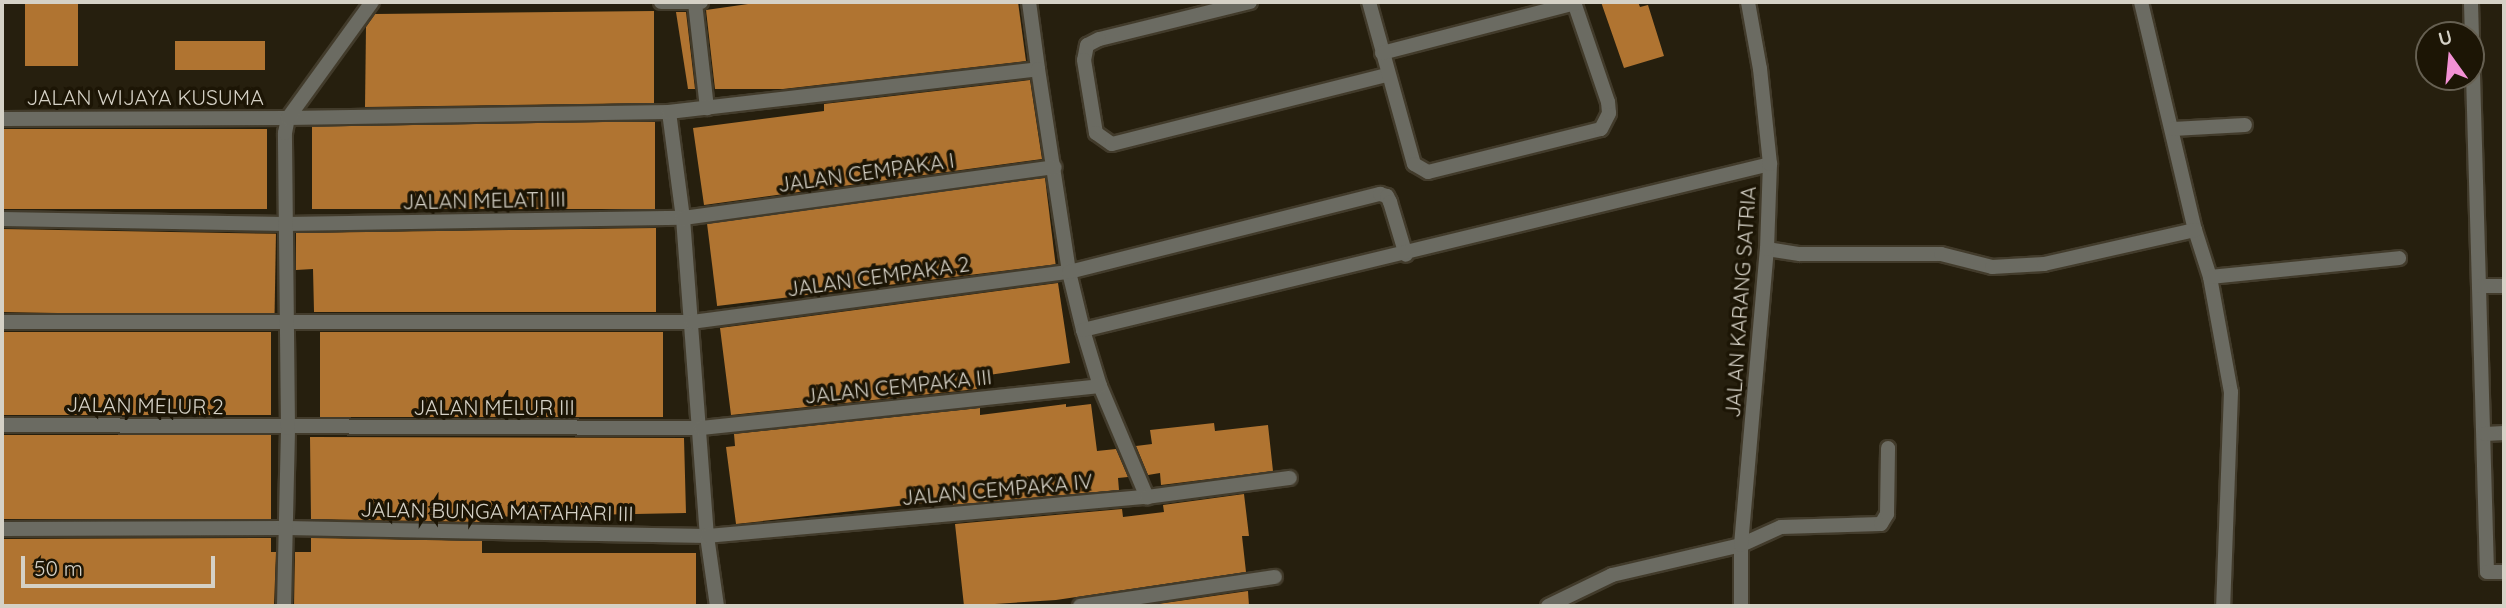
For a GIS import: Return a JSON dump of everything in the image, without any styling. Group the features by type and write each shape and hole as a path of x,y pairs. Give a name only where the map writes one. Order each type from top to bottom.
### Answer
{"street":[{"path":"284,606 288,428 285,133 288,118 372,2"},
{"path":"661,2 701,2"},
{"path":"1029,2 1069,272 1100,386 1147,497"},
{"path":"1250,2 1099,39 1087,45 1084,60 1096,133 1112,144 1387,75"},
{"path":"1369,2 1387,75 1414,164 1428,172 1601,129 1609,113 1608,102 1575,2 1382,53"},
{"name":"JALAN KARANG SATRIA","path":"1741,606 1741,545 1767,249 1770,164 1760,69 1748,2"},
{"path":"2141,2 2195,230 2210,277 2231,392 2223,606"},
{"path":"2484,2 2469,2 2485,434 2487,572 2504,572"},
{"path":"695,3 706,108"},
{"name":"JALAN WIJAYA KUSUMA","path":"2,119 669,112 1038,69"},
{"path":"669,112 683,218 701,428 707,536 717,606"},
{"path":"2173,129 2245,125"},
{"path":"1083,330 1770,164"},
{"name":"JALAN CEMPAKA I","path":"683,218 1055,167"},
{"name":"JALAN CEMPAKA 2","path":"2,322 692,322 1069,272 1380,194 1387,196 1390,202 1406,254"},
{"name":"JALAN MELATI III","path":"2,219 285,224 683,218"},
{"path":"1767,249 1800,254 1941,254 1992,267 2045,264 2195,230"},
{"path":"2210,277 2399,258"},
{"path":"2479,286 2504,286"},
{"name":"JALAN CEMPAKA III","path":"701,428 1100,386"},
{"name":"JALAN MELUR 2","path":"2,425 288,428"},
{"name":"JALAN MELUR III","path":"288,428 701,428"},
{"path":"2485,434 2504,433"},
{"path":"1548,606 1612,575 1741,545 1781,527 1881,524 1887,514 1888,448"},
{"name":"JALAN CEMPAKA IV","path":"707,536 1147,497 1290,478"},
{"name":"JALAN BUNGA MATAHARI III","path":"2,528 286,528 707,536"},
{"path":"1080,606 1275,577"}],"building":[{"path":"25,2 78,2 78,66 25,66"},
{"path":"762,2 1018,2 1026,61 783,89 715,89 706,10"},
{"path":"1601,2 1638,2 1640,7 1648,5 1664,56 1624,68"},
{"path":"654,11 654,103 365,107 366,27 375,14"},
{"path":"676,12 686,12 695,89 688,89"},
{"path":"175,41 265,41 265,70 175,70"},
{"path":"1030,80 1042,159 704,205 693,128 824,111 824,104"},
{"path":"312,122 655,122 655,209 312,209"},
{"path":"2,129 267,129 267,209 2,209"},
{"path":"1045,178 1056,264 717,306 707,220"},
{"path":"656,228 656,312 314,312 313,269 296,270 296,233"},
{"path":"2,229 276,234 275,317 2,312"},
{"path":"1058,283 1070,363 975,377 977,389 731,415 720,328"},
{"path":"2,332 271,332 271,415 2,415"},
{"path":"320,332 663,332 663,417 320,417"},
{"path":"1066,404 1066,407 1091,404 1097,451 1116,449 1128,477 1118,478 1119,490 953,505 952,500 736,524 726,447 735,446 734,434 980,408 980,415"},
{"path":"1214,423 1215,431 1268,425 1273,471 1161,485 1160,473 1148,475 1136,446 1152,444 1150,430"},
{"path":"2,435 271,435 271,519 2,519"},
{"path":"310,437 684,438 686,513 482,517 482,522 311,519"},
{"path":"1244,494 1249,536 1242,536 1246,572 1056,600 964,606 955,524 1122,509 1123,517 1164,512 1163,505"},
{"path":"271,538 271,552 276,552 274,606 2,606 2,539"},
{"path":"311,538 482,541 482,553 696,553 696,606 294,606 295,552 311,552"},
{"path":"1248,591 1249,606 1144,606"}]}
